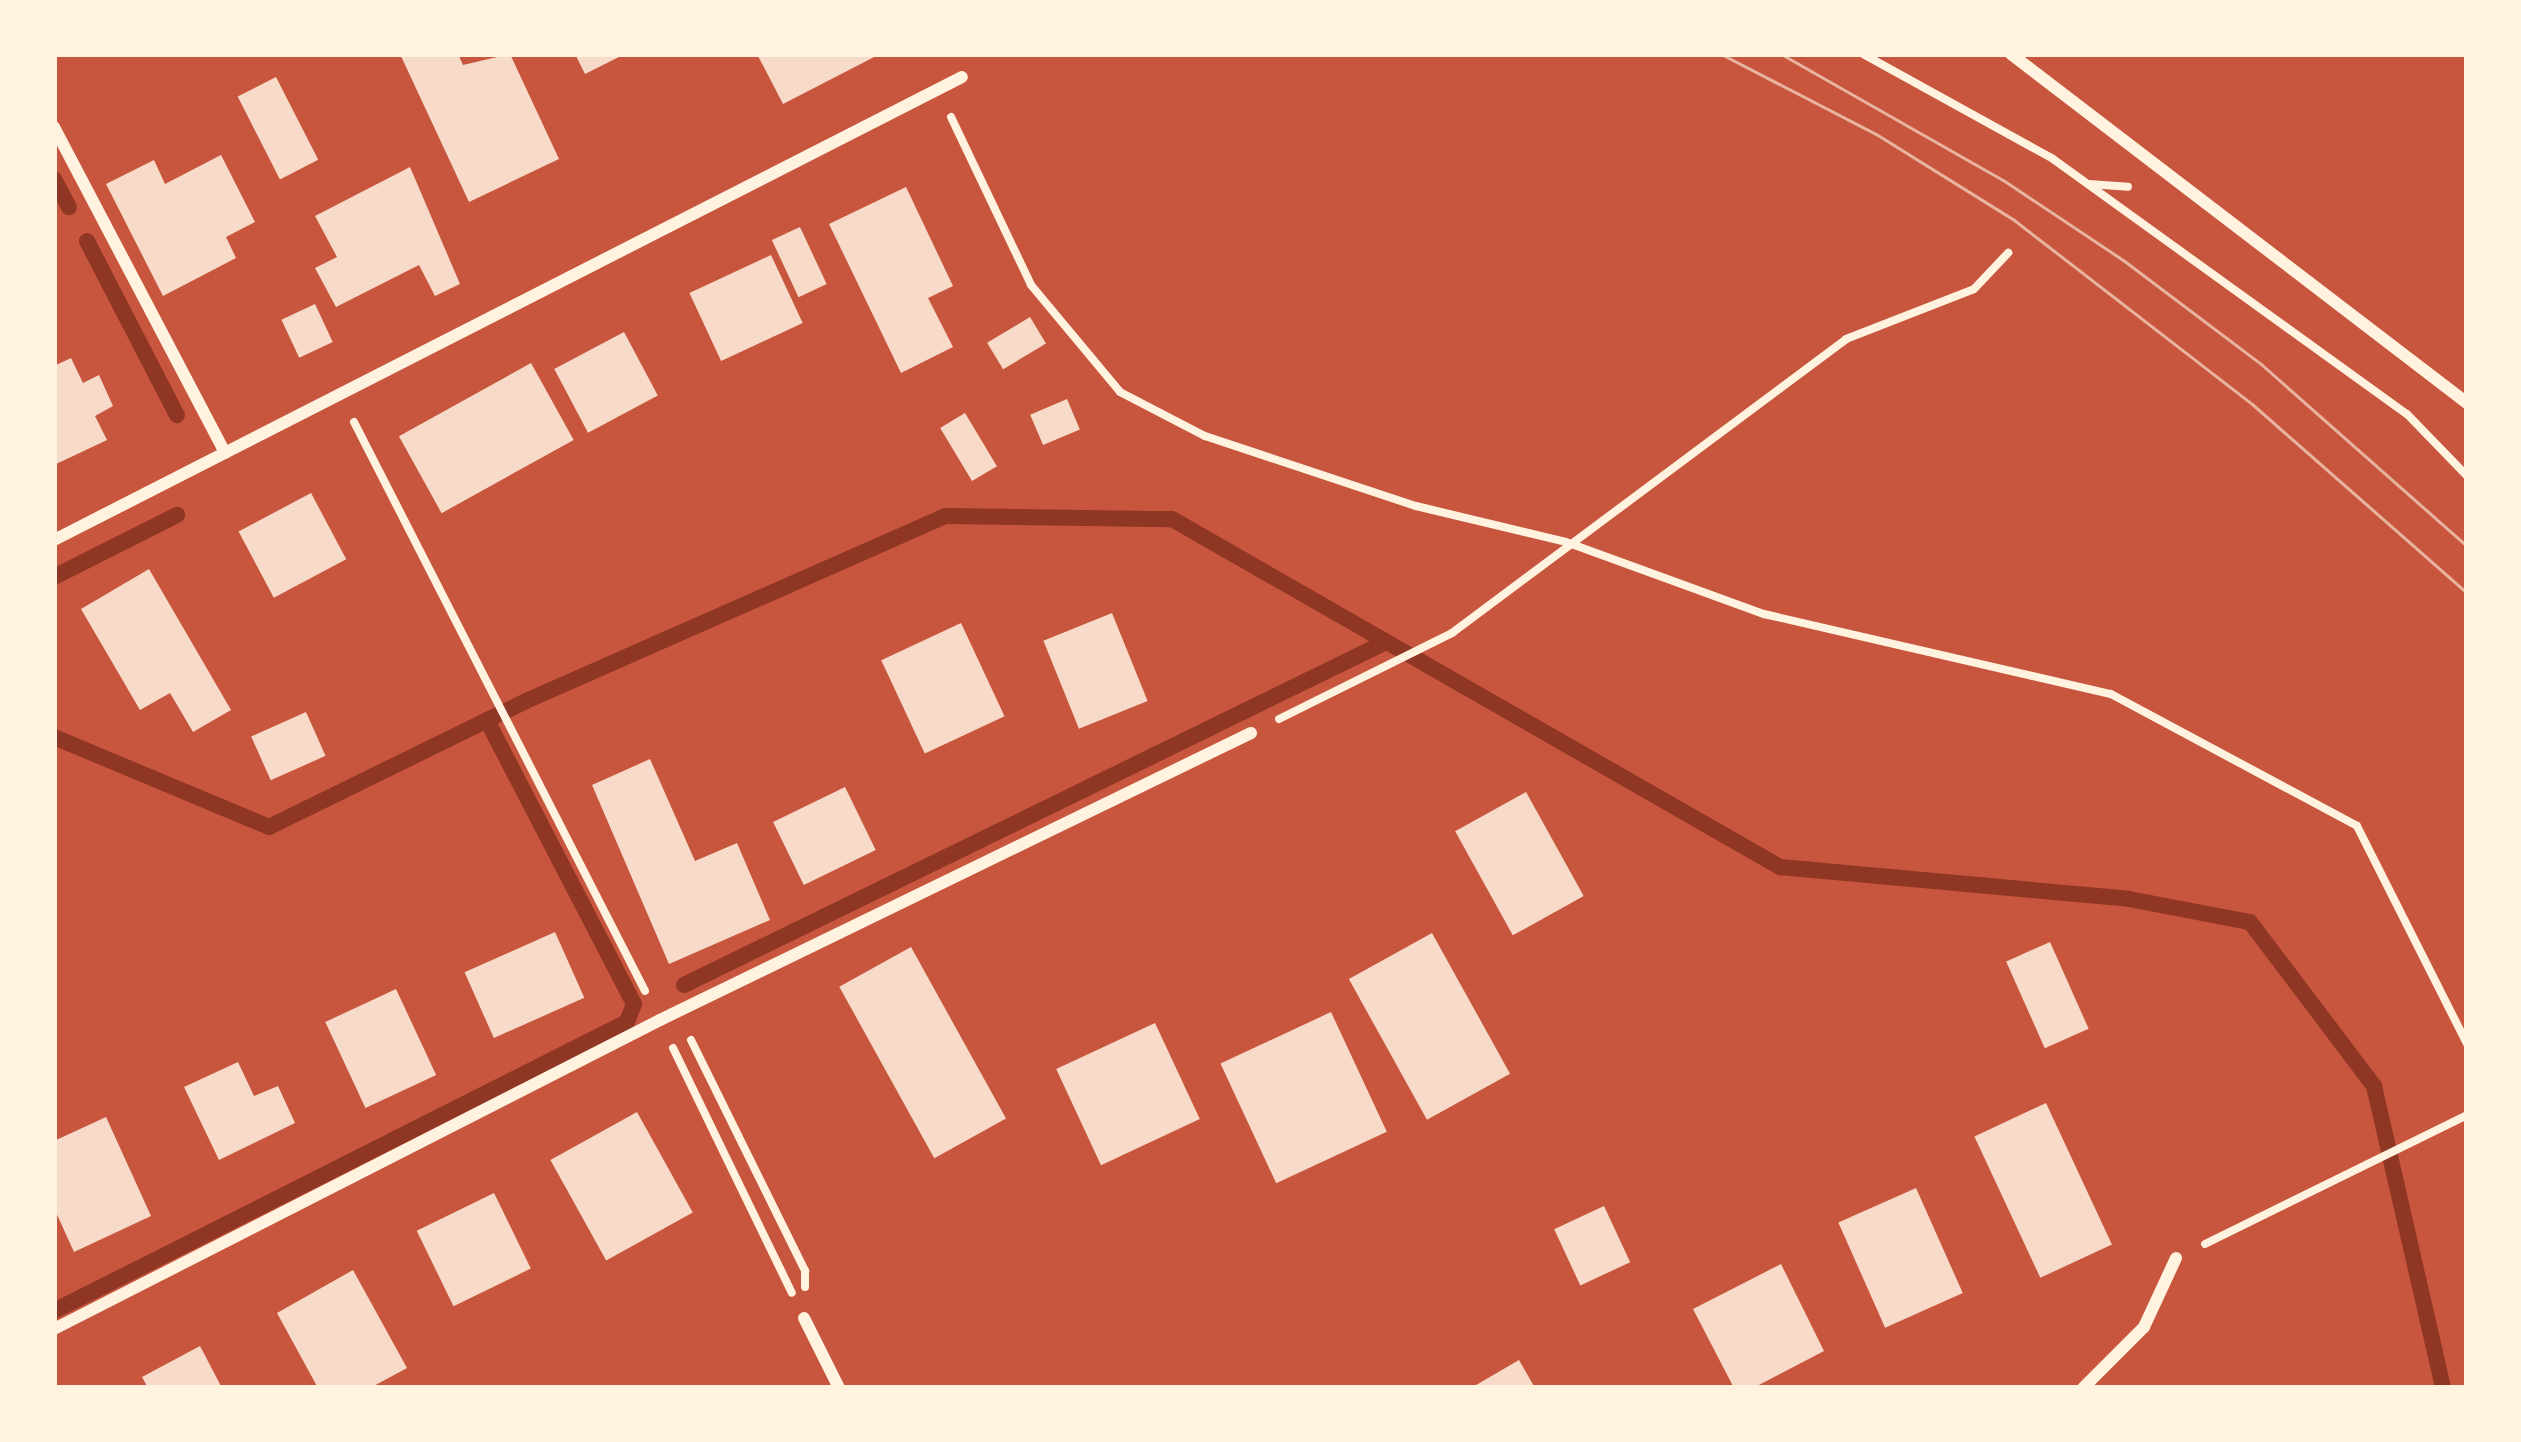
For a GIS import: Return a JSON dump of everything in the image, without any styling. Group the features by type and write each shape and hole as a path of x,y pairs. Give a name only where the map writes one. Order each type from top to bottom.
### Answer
{"street":[{"path":"2011,54 2467,403"},
{"path":"54,540 962,76"},
{"path":"54,127 225,453"},
{"path":"54,1329 678,1012 1251,734"},
{"path":"2084,1388 2144,1328 2176,1258"},
{"path":"804,1318 839,1388"}],"path":[{"path":"1863,54 2053,159 2407,414 2467,476"},
{"path":"937,89 1031,285 1120,392 1205,436 1417,506 1566,542 1764,614 2111,694 2357,826 2467,1044"},
{"path":"1251,734 1452,633 1566,542 1846,339 1974,289 2008,253"},
{"path":"340,394 660,1021 804,1318"},
{"path":"678,1012 805,1271"},
{"path":"2176,1258 2467,1115"}],"building":[{"path":"400,54 458,54 463,65 510,54 559,159 469,202"},
{"path":"575,54 625,54 585,74"},
{"path":"757,54 880,54 783,104"},
{"path":"276,77 318,160 280,179 238,97"},
{"path":"221,155 255,222 226,237 236,258 163,296 106,184 154,160 165,184"},
{"path":"410,167 460,284 435,296 419,265 336,307 315,268 337,257 315,216"},
{"path":"906,187 953,286 928,298 953,347 901,373 829,224"},
{"path":"800,227 827,284 799,297 772,240"},
{"path":"771,255 803,323 721,361 689,293"},
{"path":"315,304 333,342 299,358 281,320"},
{"path":"1030,317 1046,344 1003,369 987,343"},
{"path":"624,332 658,396 588,433 554,369"},
{"path":"71,358 83,383 99,375 113,406 95,416 107,440 54,465 54,366"},
{"path":"531,363 574,440 442,513 399,436"},
{"path":"1067,399 1080,429 1043,445 1030,415"},
{"path":"965,413 997,466 972,481 940,428"},
{"path":"311,493 346,559 274,598 239,531"},
{"path":"149,569 231,710 193,732 170,693 140,710 81,609"},
{"path":"1112,613 1148,701 1079,729 1043,641"},
{"path":"961,623 1005,716 925,754 881,660"},
{"path":"306,712 326,756 271,780 251,736"},
{"path":"650,759 695,861 737,843 770,920 669,964 592,785"},
{"path":"845,787 876,850 804,885 773,822"},
{"path":"1526,792 1584,896 1513,935 1455,831"},
{"path":"555,932 584,998 494,1038 465,972"},
{"path":"1432,933 1510,1074 1427,1120 1349,979"},
{"path":"2050,942 2089,1029 2045,1048 2006,962"},
{"path":"911,947 1006,1118 934,1158 839,987"},
{"path":"396,989 436,1075 365,1108 325,1022"},
{"path":"1331,1012 1387,1132 1276,1183 1220,1064"},
{"path":"1155,1023 1200,1119 1101,1165 1056,1069"},
{"path":"238,1062 254,1096 278,1086 295,1123 219,1160 184,1087"},
{"path":"2046,1103 2112,1244 2040,1278 1974,1136"},
{"path":"637,1112 693,1213 606,1261 550,1160"},
{"path":"106,1117 151,1216 74,1252 54,1208 54,1141"},
{"path":"1916,1188 1963,1293 1885,1328 1838,1223"},
{"path":"494,1193 531,1268 454,1306 417,1231"},
{"path":"1604,1206 1630,1262 1580,1285 1554,1229"},
{"path":"1781,1264 1824,1351 1753,1388 1734,1388 1693,1309"},
{"path":"353,1270 407,1368 370,1388 318,1388 277,1313"},
{"path":"200,1346 222,1388 148,1388 142,1377"},
{"path":"1519,1360 1535,1388 1471,1388"}],"waterway":[{"path":"54,179 69,207"},
{"path":"87,241 177,415"},
{"path":"54,577 177,515"},
{"path":"54,737 269,827 526,701 946,516 1172,519 1780,867 2129,899 2250,922 2374,1086 2443,1388"},
{"path":"684,985 1384,643"},
{"path":"54,1311 627,1022 634,1004 487,720"}],"tram line":[{"path":"1721,54 1876,134 2014,220 2252,404 2467,593"},
{"path":"1781,54 2003,180 2123,260 2261,364 2467,546"}]}
